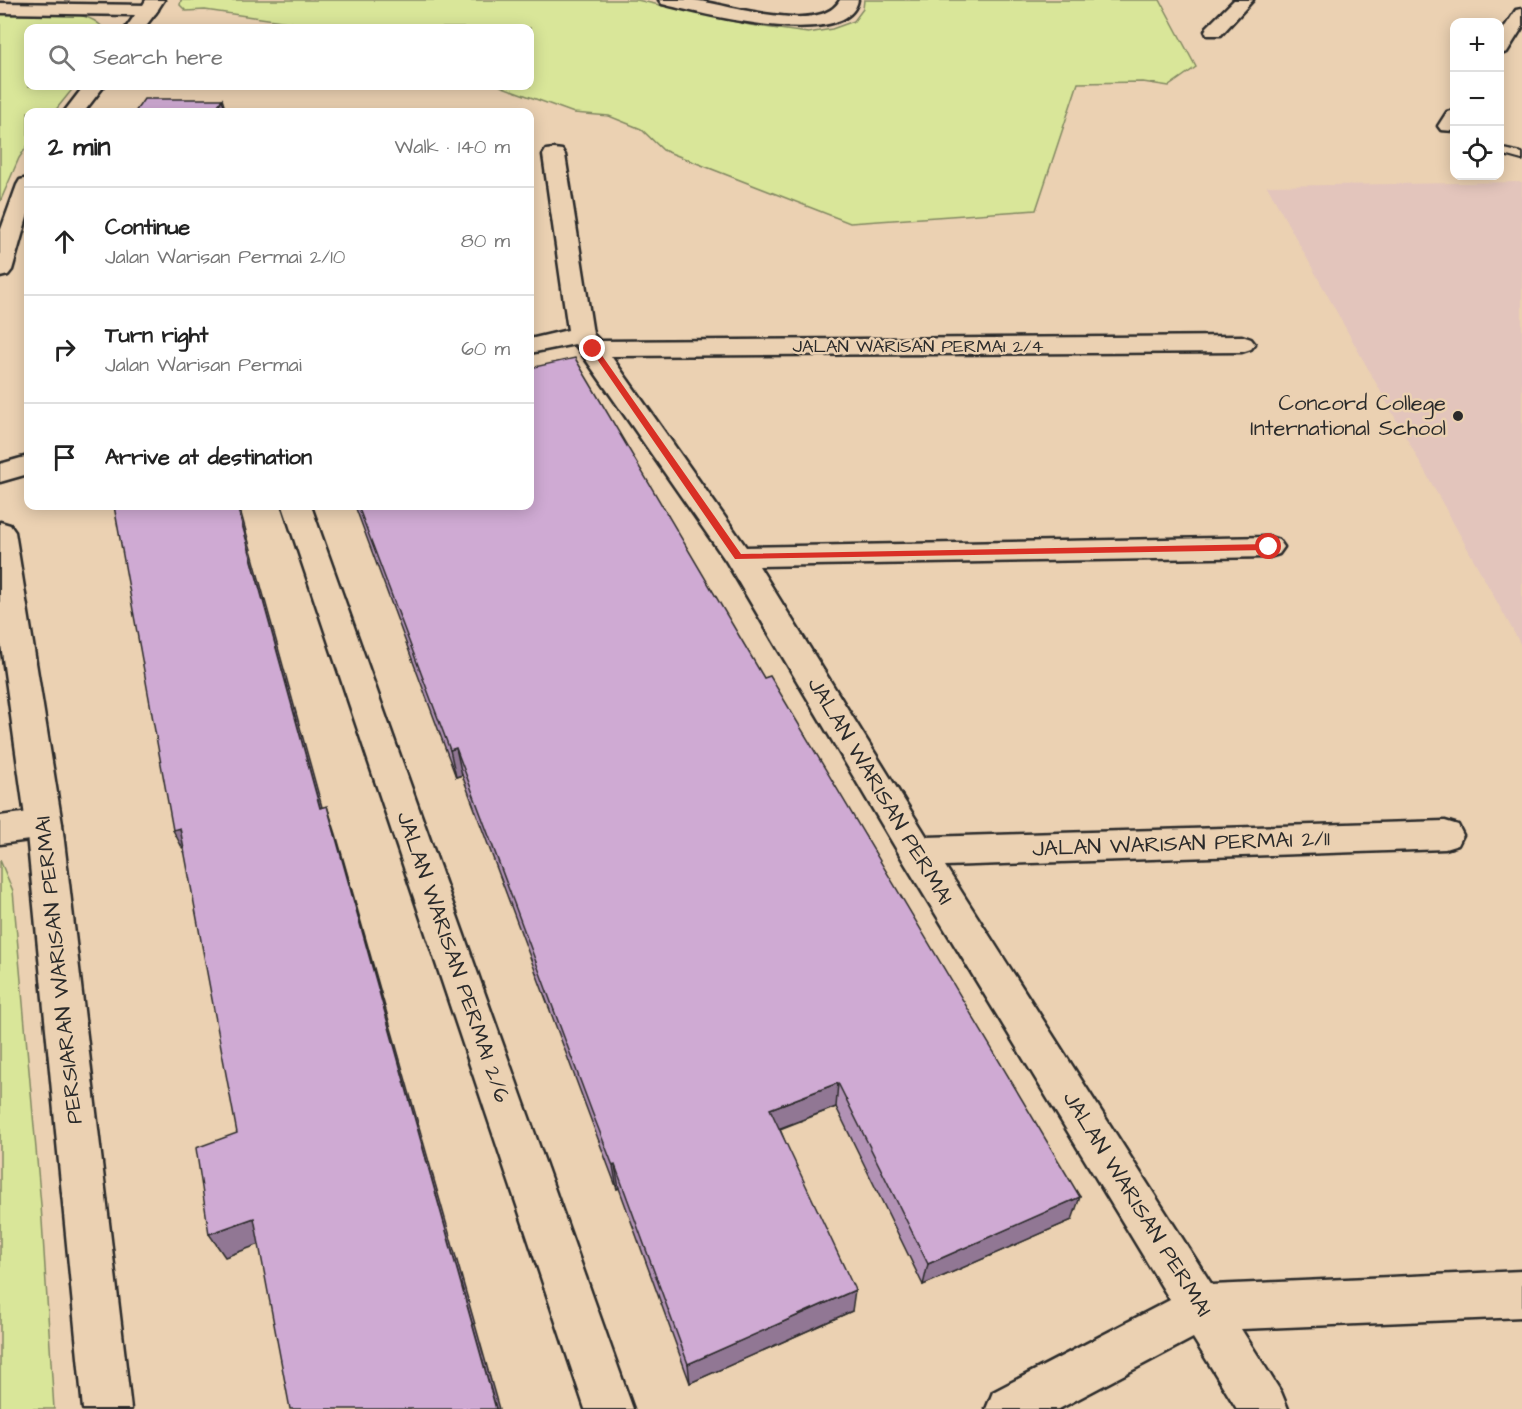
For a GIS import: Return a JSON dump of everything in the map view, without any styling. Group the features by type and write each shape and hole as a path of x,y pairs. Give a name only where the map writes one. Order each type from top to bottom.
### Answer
{"street":[{"path":"668,0 748,17 801,21 830,18 848,5 849,0"},
{"path":"1214,31 1244,0"},
{"path":"0,8 152,5"},
{"path":"138,24 152,5"},
{"path":"1504,42 1522,14"},
{"path":"77,108 91,90"},
{"name":"JALAN WARISAN PERMAI","path":"554,155 587,342 738,557 917,852 1264,1409"},
{"path":"0,270 24,197"},
{"name":"JALAN WARISAN PERMAI 2/4","path":"534,346 587,342 1242,344"},
{"path":"0,473 24,466"},
{"name":"JALAN WARISAN PERMAI 2/6","path":"298,510 609,1409"},
{"name":"PERSIARAN WARISAN PERMAI","path":"0,532 44,824 107,1409"},
{"path":"738,557 1269,547"},
{"path":"0,830 44,824"},
{"name":"JALAN WARISAN PERMAI 2/11","path":"917,852 1444,835"},
{"path":"1010,1409 1202,1308 1522,1294"}],"lane":[{"path":"1504,152 1522,157"}],"shaded area":[{"name":"Concord College International School","path":"1522,182 1522,647 1267,186"}],"green space":[{"path":"181,0 637,0 750,25 808,33 832,29 854,21 863,9 864,0 1160,0 1196,67 1169,86 1143,82 1078,83 1036,210 850,223 663,150 641,129 609,116 574,113 511,90 534,90 534,24 301,24 205,10 186,11 180,5"},
{"path":"0,11 70,13 95,21 98,24 24,24 24,90 72,90 57,108 24,108 24,151 0,202"},
{"path":"0,860 13,891 41,1205 54,1409 0,1409"}],"building":[{"path":"144,99 222,99 216,108 138,108"},
{"path":"575,358 764,678 770,676 1080,1197 928,1264 838,1083 770,1109 855,1290 688,1364 615,1165 613,1166 592,1112 456,748 450,750 360,510 534,510 534,367"},
{"path":"115,510 238,510 320,808 327,806 496,1409 290,1409 254,1218 209,1234 196,1148 237,1133 180,828 173,830"}],"place":[{"name":"Concord College International School","path":"1458,416"}],"route":[{"path":"593,349 738,557 1269,547"}]}
